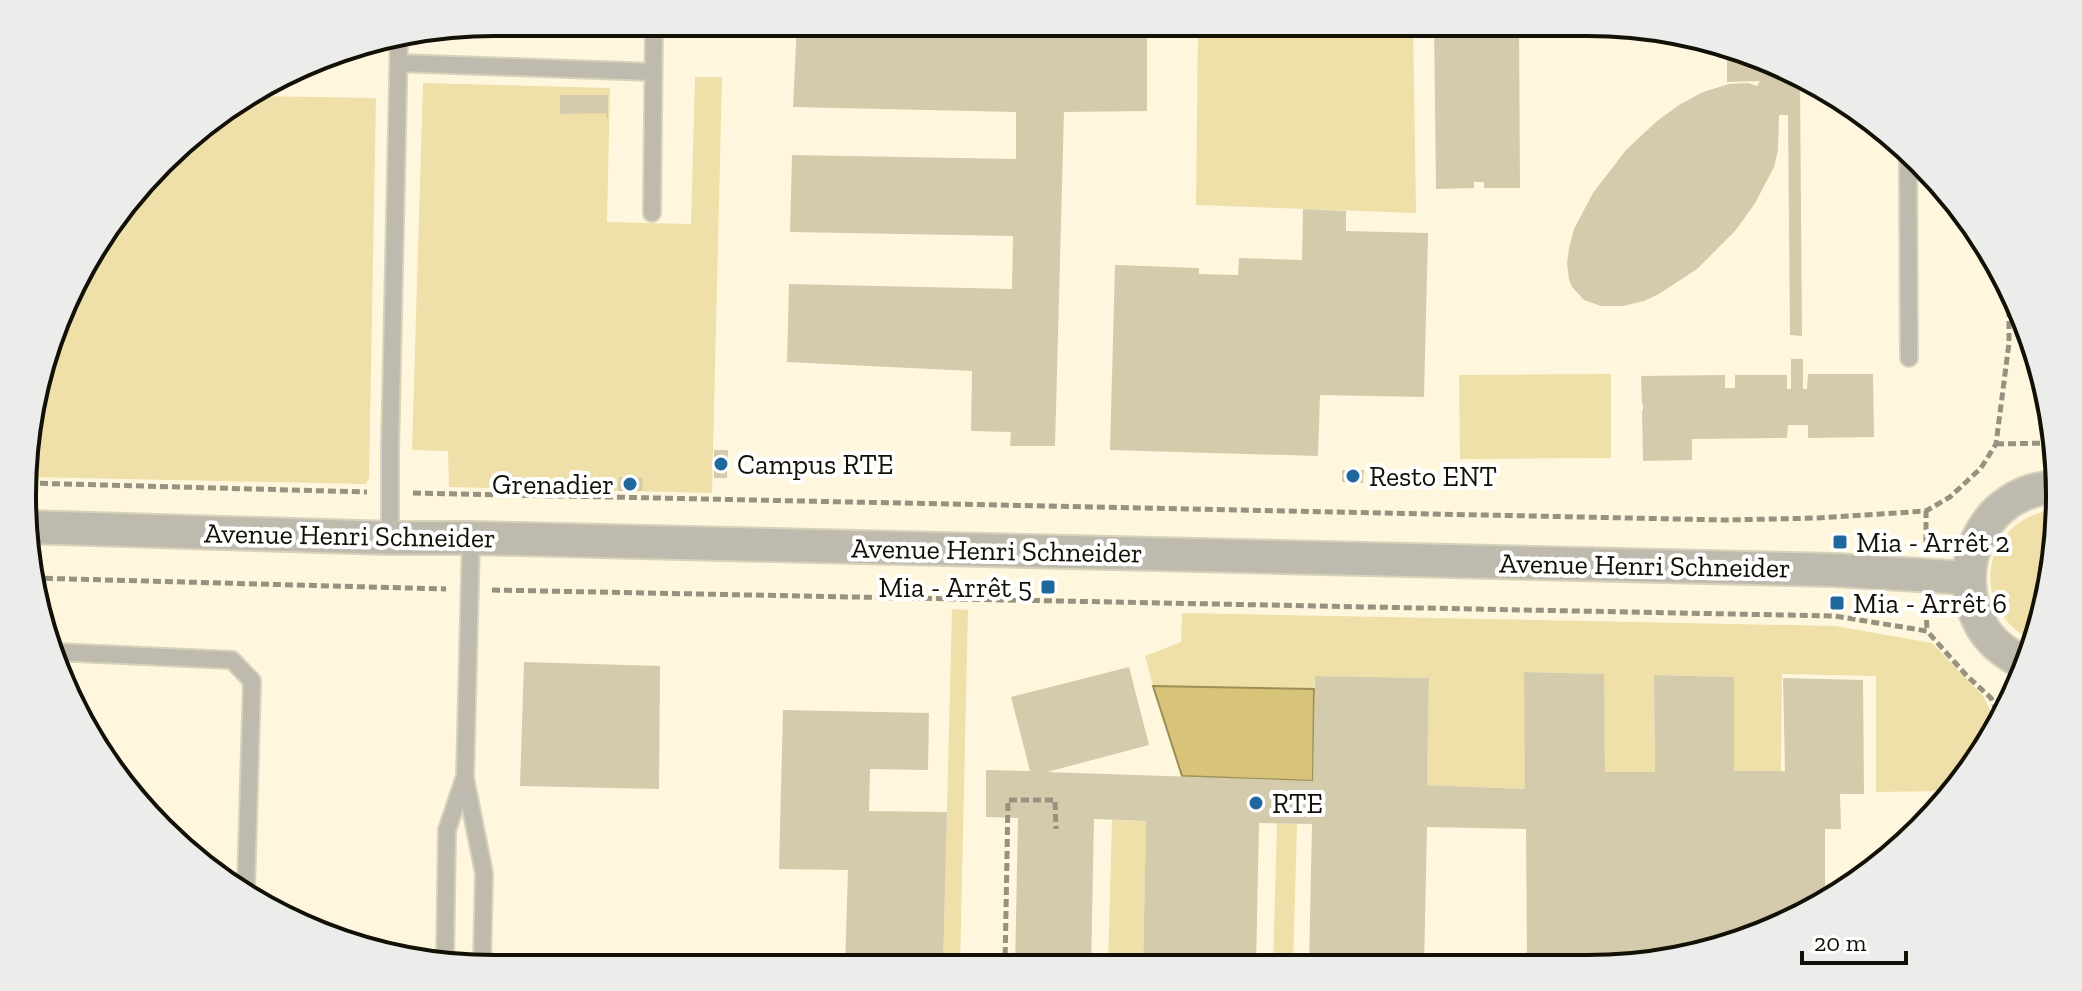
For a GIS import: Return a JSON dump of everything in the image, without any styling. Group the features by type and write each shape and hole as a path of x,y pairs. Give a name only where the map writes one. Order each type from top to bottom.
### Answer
{"street":[{"path":"2016,658 1985,632 1972,605 1968,578 1973,549 1985,525 2004,505 2046,486"},
{"name":"Avenue Henri Schneider","path":"37,527 1835,570 1968,578"}],"lane":[{"path":"652,213 654,36"},
{"path":"390,538 399,47"},
{"path":"399,63 653,72"},
{"path":"1908,168 1909,358"},
{"path":"471,538 465,778 484,873 482,955"},
{"path":"64,652 232,660 252,681 246,882"},
{"path":"445,952 447,830 465,778"}],"path":[{"path":"36,483 1679,519 1818,518 1926,511 1950,497 1981,468 1996,444 2009,343 2009,315"},
{"path":"1996,444 2043,443"},
{"path":"44,578 1835,616 1927,631 1991,698 1995,706"},
{"path":"1005,955 1008,800 1055,800 1056,829"}],"shaded area":[{"path":"1198,36 1413,36 1416,213 1196,205"},
{"path":"695,77 722,77 712,493 449,487 448,451 412,450 423,83 610,88 607,222 691,224"},
{"path":"269,96 376,98 369,478 366,484 37,477 45,406 60,348 83,292 113,240 150,193 193,150 240,113"},
{"path":"1611,374 1611,458 1460,459 1459,375"},
{"path":"2045,512 2037,585 2024,635 2010,624 1997,606 1991,585 1992,564 1999,545 2012,528"},
{"path":"952,609 968,610 960,955 943,955"},
{"path":"1182,613 1835,626 1932,643 1983,696 1991,712 1969,751 1938,791 1876,792 1876,676 1782,674 1781,771 1734,771 1734,677 1654,675 1655,772 1605,772 1603,674 1525,672 1525,789 1427,785 1429,678 1315,676 1314,689 1153,686 1145,656 1181,642"},
{"path":"1153,686 1314,689 1313,781 1182,776"},
{"path":"1112,820 1146,821 1143,955 1108,955"},
{"path":"1277,823 1297,824 1293,955 1273,955"}],"building":[{"path":"796,36 1147,36 1147,111 1064,112 1055,446 1010,446 1011,432 971,431 972,371 787,362 789,284 1012,289 1013,236 790,232 792,155 1016,159 1016,112 793,107"},
{"path":"1434,36 1519,36 1520,188 1484,188 1484,182 1474,182 1474,188 1436,189"},
{"path":"1727,58 1800,89 1802,336 1790,335 1788,115 1779,115 1774,167 1754,205 1735,231 1697,269 1659,294 1623,306 1601,306 1584,300 1569,279 1567,264 1574,229 1593,193 1626,150 1657,121 1703,92 1729,84 1757,86 1760,81 1727,82"},
{"path":"560,95 608,95 608,119 606,113 560,114"},
{"path":"1303,209 1346,211 1346,231 1428,233 1424,397 1320,395 1318,456 1110,450 1115,265 1199,268 1199,274 1238,275 1239,258 1302,260"},
{"path":"1791,359 1803,359 1803,389 1807,389 1808,374 1873,374 1874,437 1808,438 1808,425 1788,425 1787,438 1692,439 1692,460 1643,461 1641,376 1725,375 1725,388 1735,388 1735,375 1787,375 1787,389 1791,389"},
{"name":"Campus RTE","path":"714,450 728,450 727,478 714,478"},
{"name":"Resto ENT","path":"1342,470 1364,470 1363,483 1342,482"},
{"name":"Grenadier","path":"619,477 643,478 642,491 618,491"},
{"path":"524,662 660,666 659,789 520,786"},
{"path":"1129,667 1149,745 1047,772 1313,781 1315,676 1429,678 1427,785 1525,789 1524,672 1604,674 1605,772 1655,772 1654,675 1734,677 1734,771 1785,771 1783,678 1863,680 1864,794 1840,794 1841,829 1825,829 1825,888 1790,908 1734,931 1676,946 1617,954 1527,955 1526,829 1427,827 1424,955 1309,955 1312,824 1259,823 1256,955 1143,955 1146,821 1094,819 1091,955 1015,955 1018,818 986,817 986,770 1030,771 1011,697"},
{"path":"783,710 929,713 928,770 870,769 869,811 947,812 943,955 845,955 848,870 779,869"}],"place":[{"name":"Campus RTE","path":"721,464"},
{"name":"Resto ENT","path":"1353,476"},
{"name":"Grenadier","path":"630,484"},
{"name":"Mia - Arrêt 2","path":"1840,542"},
{"name":"Mia - Arrêt 5","path":"1048,587"},
{"name":"Mia - Arrêt 6","path":"1837,603"},
{"name":"RTE","path":"1256,803"}]}
